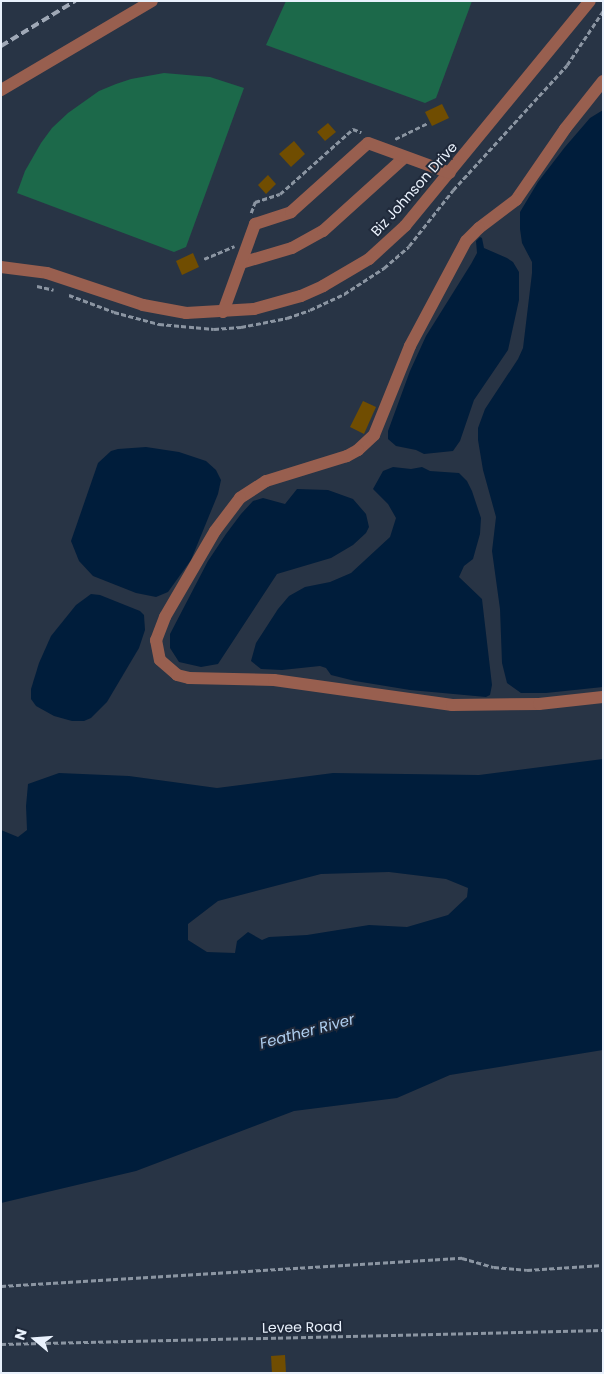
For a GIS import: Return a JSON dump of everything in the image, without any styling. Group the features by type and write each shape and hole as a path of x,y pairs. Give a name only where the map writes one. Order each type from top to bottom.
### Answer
{"street":[{"path":"1,90 152,1"},
{"name":"Biz Johnson Drive","path":"1,267 47,273 163,310 223,312 276,304 301,296 346,274 387,243 450,173 590,1"},
{"path":"603,80 598,92 565,129 516,200 472,234 464,246 410,346 374,435 358,450 346,456 266,481 240,498 215,531 165,617 156,640 160,660 177,675 189,678 274,680 452,705 539,704 603,697"},
{"path":"223,312 255,224 291,212 368,143 450,173"},
{"path":"241,263 292,248 323,231 405,157"}],"path":[{"path":"1,1286 462,1258 494,1267 527,1270 603,1265"},
{"name":"Levee Road","path":"1,1344 603,1330"}],"green space":[{"path":"286,1 472,1 436,98 425,103 266,45"},
{"path":"164,73 210,77 244,88 186,247 174,252 17,193 25,171 41,143 52,128 68,113 99,91 131,79"}],"water":[{"path":"603,110 603,687 546,693 521,693 507,683 502,663 500,609 492,551 496,517 483,470 478,428 485,409 518,359 523,348 532,262 522,243 520,212 538,182 565,147 590,118"},
{"path":"480,237 482,238 484,248 513,262 519,272 519,300 508,350 474,400 460,441 453,451 424,454 416,450 396,446 388,439 388,431 410,371 426,336 477,253 476,241"},
{"path":"146,447 179,452 206,461 216,470 221,480 218,494 191,560 168,592 156,597 136,593 93,576 79,561 71,541 98,463 111,451"},
{"path":"393,467 411,469 422,467 430,471 459,473 467,481 472,491 481,518 480,534 473,559 464,566 459,577 482,599 492,685 490,695 486,697 410,690 355,681 331,675 326,668 320,666 282,670 261,669 251,661 256,643 278,609 289,596 305,587 330,582 351,573 390,537 396,518 388,504 373,489 383,471"},
{"path":"297,489 328,490 353,499 366,514 369,527 366,533 353,545 331,558 277,574 218,664 201,667 179,662 170,648 170,634 208,561 226,534 253,501 263,498 285,504"},
{"path":"91,594 100,595 140,611 144,615 145,630 139,648 107,702 91,718 84,721 72,721 54,716 36,706 31,699 31,689 39,663 51,636 76,605"},
{"name":"Feather River","path":"603,759 603,1050 450,1075 397,1098 294,1111 136,1171 1,1203 1,830 18,837 27,830 26,806 28,784 59,773 129,776 217,788 333,773 479,775","holes":["389,872 446,879 468,888 467,897 448,915 407,927 369,925 307,935 269,937 262,940 248,932 237,941 235,953 207,952 188,940 188,924 218,901 321,874"]}],"building":[{"path":"442,104 449,118 432,126 425,112"},
{"path":"328,123 336,132 325,141 317,132"},
{"path":"294,141 305,154 291,167 279,154"},
{"path":"268,175 276,184 266,194 258,185"},
{"path":"193,253 199,267 182,275 176,261"},
{"path":"363,401 376,407 364,434 350,427"},
{"path":"285,1355 286,1373 272,1373 271,1356"}],"railway":[{"path":"1,46 75,1"}]}
